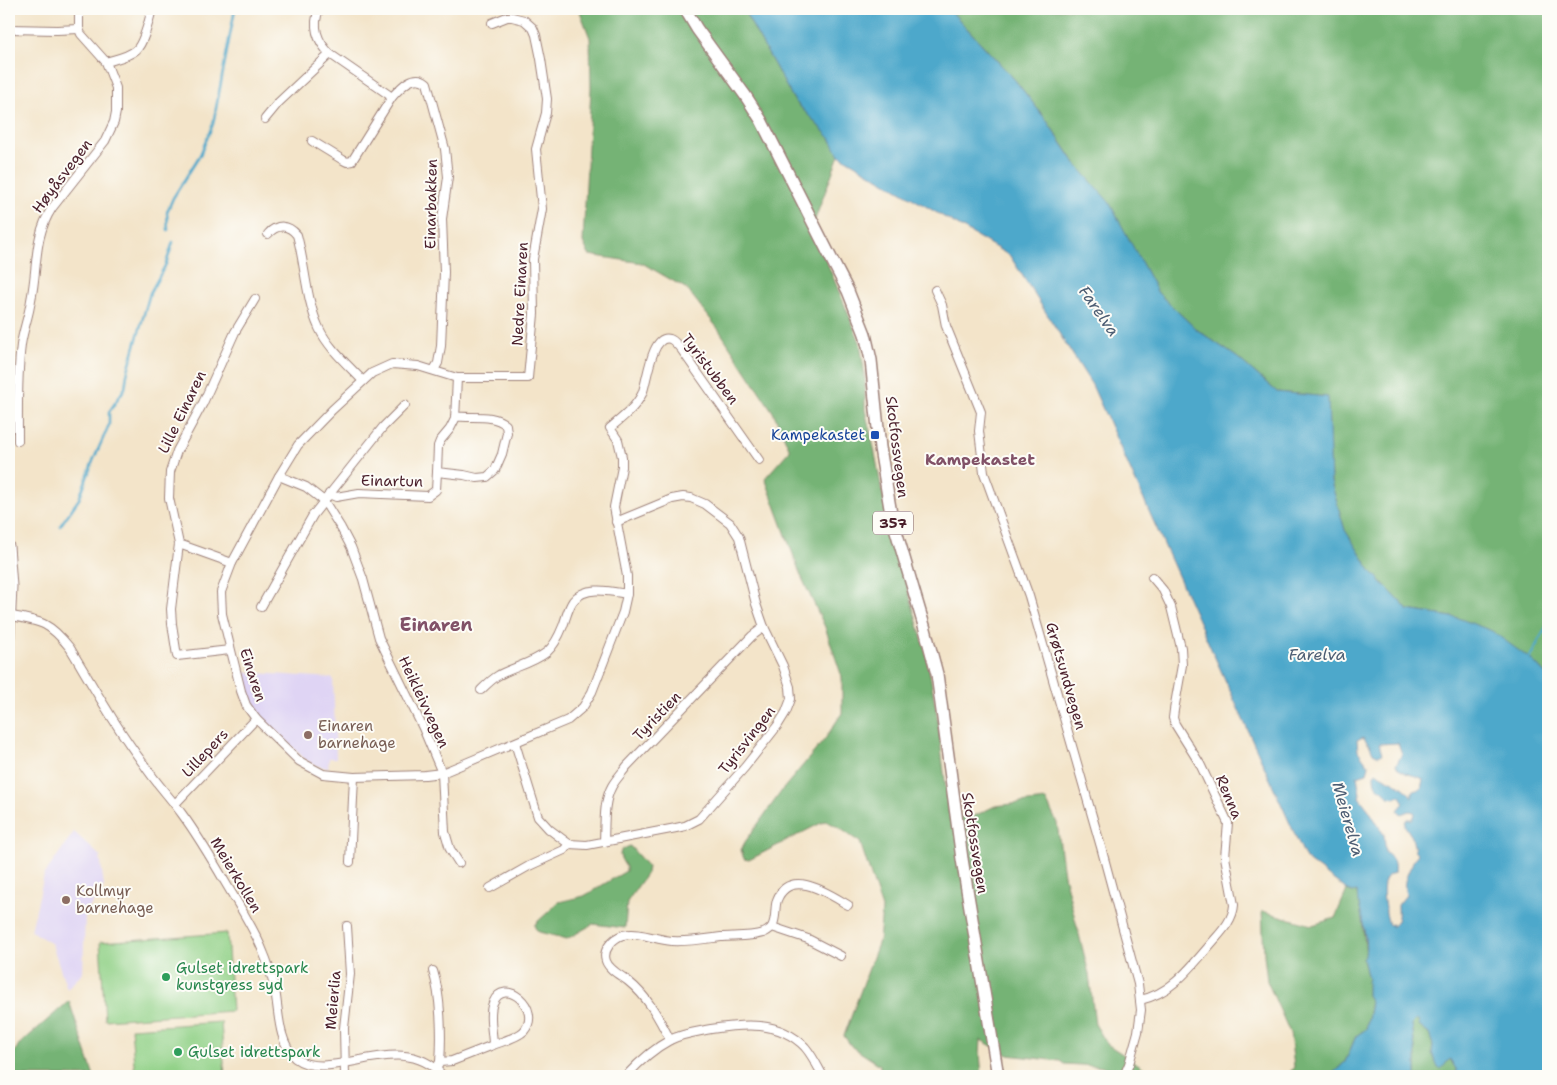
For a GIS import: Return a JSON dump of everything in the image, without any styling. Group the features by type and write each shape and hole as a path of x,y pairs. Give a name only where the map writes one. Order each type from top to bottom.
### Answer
{"main road":[{"name":"Skotfossvegen","path":"685,9 745,95 765,128 834,264 865,334 872,367 880,448 891,514 937,674 962,858 998,1076"}],"street":[{"path":"9,28 79,29 79,9"},
{"path":"106,62 136,50 142,41 152,9"},
{"path":"319,9 315,22 321,44 330,54 392,97"},
{"name":"Nedre Einaren","path":"492,23 507,17 518,18 528,24 536,34 547,106 536,149 542,209 533,259 534,314 528,378"},
{"name":"Høyåsvegen","path":"18,441 21,346 31,300 38,239 45,218 105,141 114,122 117,101 116,88 106,62 81,34 79,29"},
{"path":"265,119 279,102 330,54"},
{"name":"Einarbakken","path":"312,141 343,160 347,162 352,161 392,97 404,85 413,80 421,79 428,83 447,160 448,177 442,219 443,315 440,356 434,370"},
{"path":"268,234 281,226 287,226 297,235 311,302 319,329 333,348 363,381"},
{"name":"Grøtsundvegen","path":"935,290 942,305 946,326 981,412 979,431 984,473 1029,596 1129,948 1140,1000 1138,1032 1130,1064 1124,1076"},
{"name":"Lille Einaren","path":"230,650 177,656 171,608 179,544 169,498 170,472 173,461 203,403 235,332 255,299"},
{"name":"Tyristubben","path":"610,428 637,403 645,389 652,353 660,342 669,338 681,349 759,460"},
{"name":"Einaren","path":"528,378 457,378 408,364 392,364 379,368 307,435 292,454 232,563 221,592 221,601 230,650 246,705 256,720 305,766 323,774 354,777 442,773 560,724 574,716 583,707 592,692 620,621 627,594 625,560 614,508 620,480 622,458 618,440 610,428"},
{"name":"Einartun","path":"327,497 359,494 428,496 436,490 438,446 450,429 455,416 457,378"},
{"path":"261,608 313,515 383,427 405,405"},
{"name":"Einartun","path":"437,472 464,474 477,478 487,477 495,470 505,444 507,428 499,420 483,417 455,416"},
{"path":"280,476 327,497"},
{"name":"Heikleivvegen","path":"327,497 351,547 363,579 379,638 423,728 442,773 445,832 450,849 459,863"},
{"name":"Tyrisvingen","path":"570,844 579,845 604,842 685,826 699,819 728,788 778,725 789,705 791,694 783,666 764,627 756,604 739,537 733,526 705,504 684,497 672,499 616,522"},
{"path":"179,544 232,563"},
{"path":"9,546 12,586 9,651"},
{"name":"Renna","path":"1140,1000 1153,997 1162,992 1189,970 1226,926 1233,912 1234,905 1225,857 1228,823 1200,764 1178,730 1173,718 1182,664 1181,648 1171,606 1163,590 1152,577"},
{"path":"481,690 499,675 530,662 547,652 559,636 572,602 580,594 592,590 627,594"},
{"name":"Meierkollen","path":"11,616 41,622 49,626 62,638 132,748 175,804 196,836 231,891 253,929 264,953 275,990 281,1032 290,1053 309,1067 318,1069 399,1057 438,1065 443,1076"},
{"name":"Tyristien","path":"604,842 607,802 615,781 627,766 752,636 764,627"},
{"name":"Lillepers","path":"175,804 256,720"},
{"path":"490,888 529,866 564,850 570,844 549,829 538,817 515,742"},
{"path":"350,862 354,777"},
{"path":"670,1040 646,999 606,962 606,950 612,942 619,937 630,934 683,941 754,935 766,932 772,927 776,916 778,898 788,888 801,883 809,884 848,905"},
{"name":"Meierlia","path":"345,1076 344,1028 350,984 350,953 347,926"},
{"path":"772,927 808,939 841,956"},
{"path":"433,971 442,1043 438,1065 452,1061 519,1035 526,1029 529,1015 527,1009 522,999 514,994 501,994 493,1002 493,1045"},
{"path":"626,1076 650,1054 670,1040 689,1033 705,1030 760,1025 782,1032 797,1041 808,1051 823,1076"}],"shaded area":[{"name":"Einaren barnehage","path":"241,672 333,678 336,758 329,758 328,768 314,765 306,760 257,713 246,692"},
{"name":"Kollmyr barnehage","path":"74,832 100,856 104,886 85,914 83,973 67,989 52,944 31,931 44,875"}],"green space":[{"path":"579,9 743,9 794,100 830,138 839,155 811,230 828,265 860,342 865,377 865,410 892,534 927,656 937,715 949,813 968,819 995,806 1046,800 1057,823 1064,875 1089,974 1095,1024 1107,1044 1150,1072 1198,1074 1201,1076 1154,1076 1144,1070 1122,1071 1008,1055 981,1040 982,1076 880,1076 880,1065 852,1047 844,1036 879,941 882,909 860,842 825,821 749,860 744,859 741,850 783,789 825,739 842,713 842,677 825,627 801,576 765,478 790,450 773,412 719,330 687,289 642,263 589,255 583,242 591,88 590,38"},
{"path":"949,9 1548,9 1548,677 1533,661 1458,618 1408,610 1372,572 1345,531 1331,482 1327,397 1277,392 1238,358 1196,329 1158,293 1134,250 1047,121 1015,80"},
{"path":"630,846 648,867 647,873 627,902 625,928 593,924 567,939 539,932 535,928 535,924 559,902 584,896 626,871 620,854 622,850"},
{"path":"1347,890 1357,891 1362,919 1366,955 1363,959 1368,979 1367,995 1371,1001 1366,1029 1356,1036 1345,1062 1330,1076 1287,1076 1294,1067 1290,1033 1267,981 1262,911 1312,925 1335,918"},
{"name":"Gulset idrettspark kunstgress syd","path":"227,933 232,1011 105,1020 100,942"},
{"path":"69,1001 94,1076 9,1076 9,1058 21,1043"},
{"path":"1416,1020 1419,1022 1419,1026 1429,1034 1433,1045 1432,1053 1438,1065 1450,1059 1456,1069 1457,1076 1416,1076 1412,1024"},
{"name":"Gulset idrettspark","path":"221,1022 225,1076 135,1076 131,1028"}],"water":[{"name":"Farelva","path":"743,9 949,9 1015,80 1047,121 1075,163 1109,202 1158,293 1196,329 1238,358 1277,392 1328,397 1331,482 1345,530 1372,572 1408,610 1458,618 1492,631 1533,661 1548,677 1548,1076 1457,1076 1456,1069 1450,1059 1441,1069 1438,1068 1432,1053 1433,1045 1429,1034 1419,1026 1419,1022 1416,1020 1412,1024 1416,1076 1330,1076 1345,1062 1356,1036 1366,1029 1371,1002 1367,995 1368,979 1363,959 1366,948 1357,891 1347,890 1306,859 1092,385 1010,256 839,155 830,138 794,100","holes":["1363,737 1373,753 1379,756 1382,754 1379,744 1398,743 1402,754 1396,765 1398,768 1404,773 1423,779 1421,789 1412,791 1412,798 1401,786 1376,772 1374,775 1375,784 1388,797 1396,798 1400,796 1404,803 1398,810 1401,814 1409,811 1415,814 1413,819 1407,819 1405,826 1412,837 1415,851 1418,854 1406,878 1406,895 1398,905 1397,920 1391,927 1392,924 1389,925 1383,894 1387,877 1394,873 1394,863 1386,853 1384,835 1359,797 1357,776 1367,773 1369,766 1358,751 1357,740"]}],"waterway":[{"path":"168,230 167,212 173,198 200,155 213,124 235,9"},
{"path":"60,526 79,499 109,425 109,412 125,388 127,374 150,293 166,264 173,242"},
{"path":"1529,659 1548,624"}],"place":[{"name":"Kampekastet","path":"875,435"},
{"name":"Einaren barnehage","path":"308,735"},
{"name":"Kollmyr barnehage","path":"66,900"},
{"name":"Gulset idrettspark kunstgress syd","path":"166,977"},
{"name":"Gulset idrettspark","path":"178,1052"}],"district":[{"name":"Kampekastet","path":"980,459"},
{"name":"Einaren","path":"436,625"}],"water label":[{"name":"Meierelva","path":"1348,819"}]}
